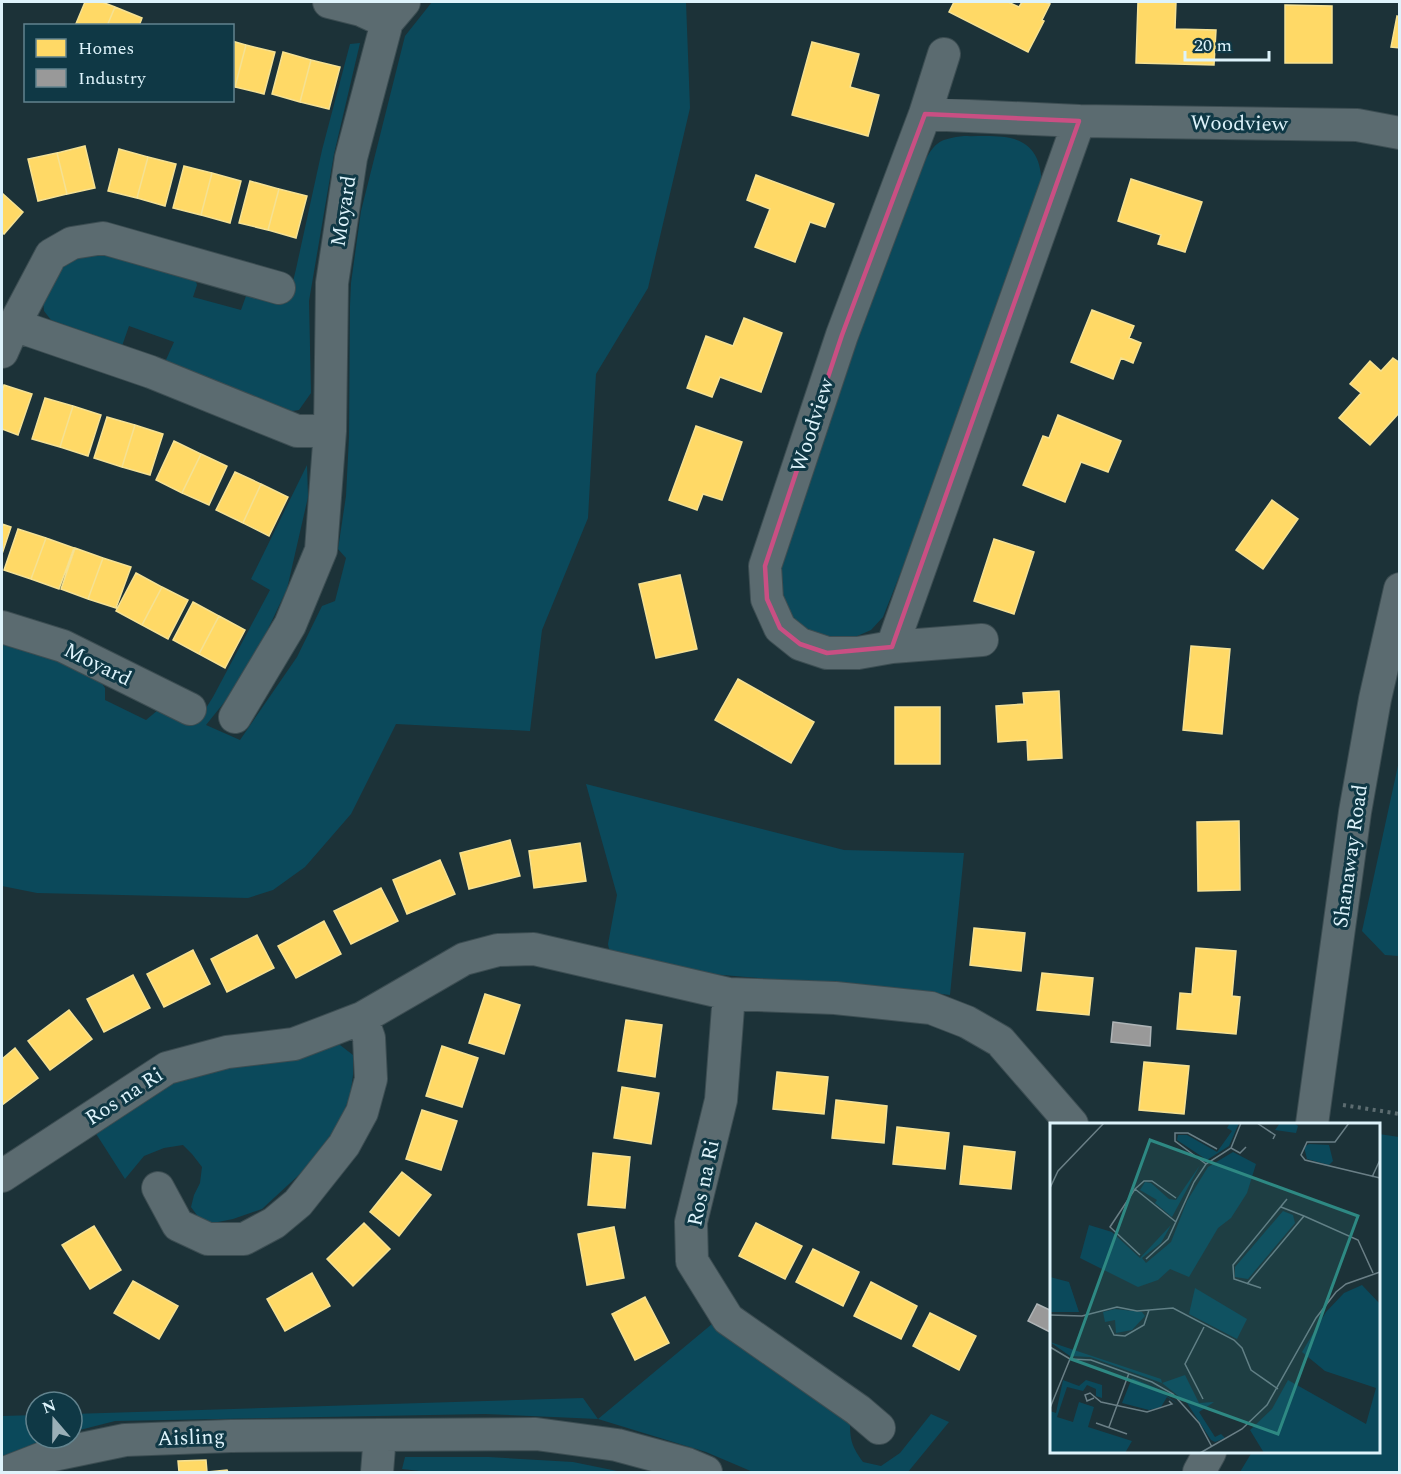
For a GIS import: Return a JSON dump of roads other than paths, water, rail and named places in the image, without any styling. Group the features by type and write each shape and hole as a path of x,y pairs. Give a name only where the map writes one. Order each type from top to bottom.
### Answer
{"street":[{"path":"329,2 361,10 396,12"},
{"name":"Moyard","path":"235,717 290,625 321,550 330,431 332,283 351,158 396,12"},
{"name":"Woodview","path":"944,54 925,114 842,335 765,566 767,598 780,628 800,644 827,653 858,653 892,647 982,640"},
{"name":"Woodview","path":"925,114 1078,121 1357,125 1400,133"},
{"path":"892,647 1078,121"},
{"path":"279,288 103,238 72,243 51,255 8,339 151,372 297,431 330,431"},
{"name":"Shanaway Road","path":"1314,1112 1355,812 1375,699 1400,590"},
{"name":"Moyard","path":"2,627 63,646 190,709"},
{"name":"Ros na Ri","path":"2,1176 167,1068 227,1052 294,1044 362,1018 464,959 498,950 534,950 729,994 835,998 931,1008 967,1022 1000,1041 1069,1123"},
{"name":"Ros na Ri","path":"729,994 721,1100 691,1221 692,1262 728,1319 858,1410 879,1428"},
{"path":"158,1188 178,1225 208,1239 244,1239 274,1223 298,1203 344,1145 362,1112 371,1079 369,1038 362,1018"},
{"name":"Aisling","path":"8,1473 48,1456 124,1440 231,1436 536,1434 617,1445 687,1464 706,1473"},
{"path":"377,1473 380,1435"},
{"path":"1199,1473 1209,1453"}]}
